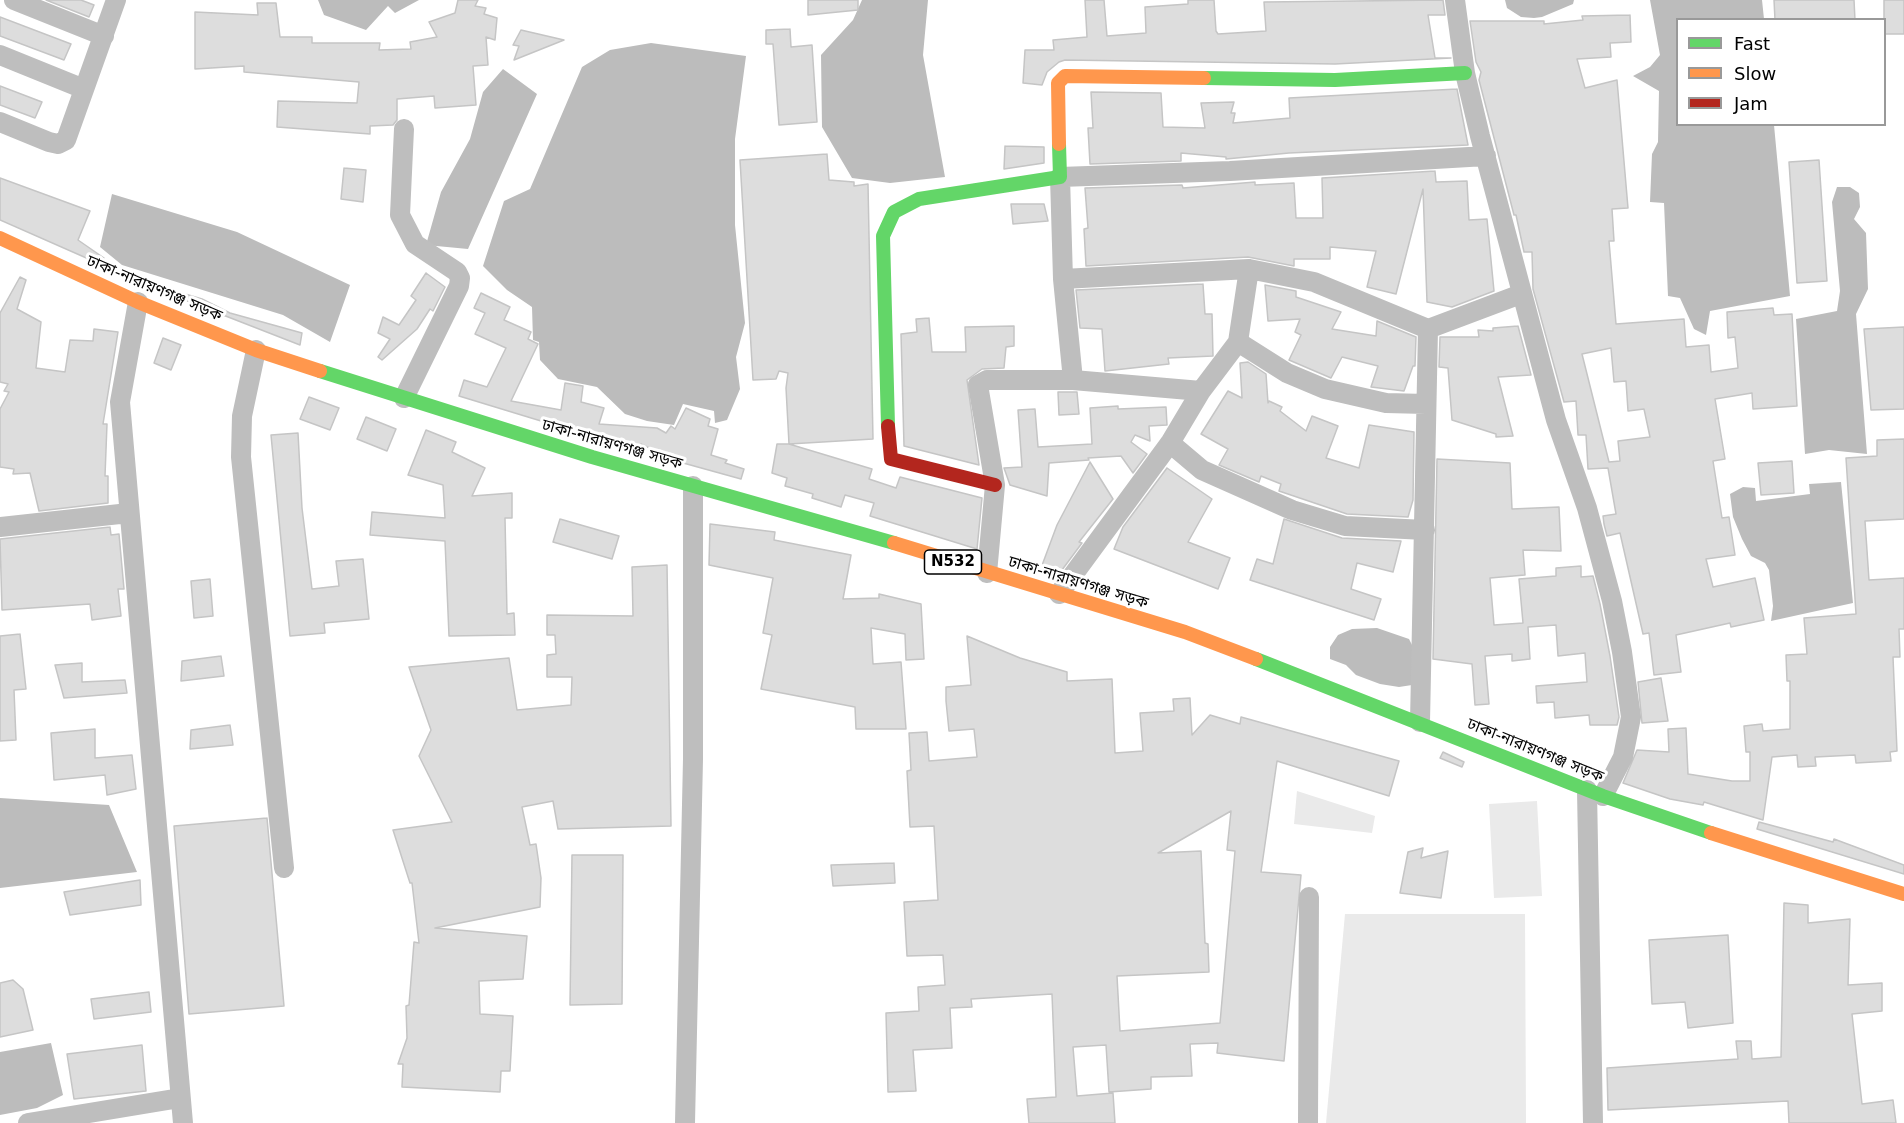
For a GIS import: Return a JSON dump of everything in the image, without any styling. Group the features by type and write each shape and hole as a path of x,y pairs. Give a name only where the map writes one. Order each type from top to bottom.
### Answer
{"main road":[{"path":"995,485 891,459 889,456 883,236 894,212 919,199 958,191 1061,184 1059,83 1065,76 1335,80 1465,73"},
{"name":"ঢাকা-নারায়ণগঞ্জ সড়ক","path":"0,238 138,302 256,350 404,398 693,486 830,523 1185,632 1420,722 1496,755 1595,793 1764,851 1904,894"}],"street":[{"path":"14,0 104,36"},
{"path":"0,122 58,144 66,140 116,0"},
{"path":"1455,0 1465,73 1521,294 1556,420 1587,508 1612,601 1631,717 1623,757 1595,793 1593,1123"},
{"path":"0,55 84,89"},
{"path":"404,129 400,215 415,244 457,272 460,278 459,286 404,398"},
{"path":"1073,380 1063,276 1061,184 1230,171 1486,156"},
{"path":"1063,276 1249,269 1314,282 1428,328 1521,294"},
{"path":"1059,594 1170,443 1201,390 1238,342 1249,269"},
{"path":"138,302 120,402 183,1123"},
{"path":"1420,722 1428,328"},
{"path":"1238,342 1287,373 1325,389 1386,403 1426,404"},
{"path":"256,350 242,416 241,457 284,868"},
{"path":"987,573 995,485 978,386 981,382 1073,380 1201,390"},
{"path":"1170,443 1202,470 1292,510 1345,526 1425,530"},
{"path":"685,1123 693,759 693,486"},
{"path":"0,527 129,513"},
{"path":"1308,1123 1309,897"},
{"path":"28,1123 180,1098"}],"shaded area":[{"path":"318,0 419,0 395,13 388,6 366,30 324,15"},
{"path":"862,0 928,0 923,55 945,177 890,183 852,178 822,127 821,55 853,20"},
{"path":"1505,0 1574,0 1573,4 1534,18 1521,17 1507,8"},
{"path":"1650,0 1762,0 1764,18 1676,18 1676,126 1774,126 1790,296 1710,311 1706,335 1694,329 1680,298 1668,296 1664,203 1650,202 1652,154 1658,142 1659,91 1633,76 1650,67 1660,55"},
{"path":"651,43 746,56 735,139 735,225 745,323 736,357 740,389 727,420 715,423 714,411 683,404 674,425 647,421 625,414 597,387 558,379 540,360 539,342 533,340 532,307 507,290 483,266 504,201 530,189 582,67 610,50"},
{"path":"503,69 537,94 468,249 426,245 441,192 470,139 483,92"},
{"path":"1837,187 1850,187 1859,193 1860,207 1854,219 1866,233 1868,289 1856,314 1867,454 1829,450 1805,454 1796,319 1837,311 1840,291 1832,202"},
{"path":"112,194 237,232 350,285 330,342 283,315 122,265 100,247"},
{"path":"1841,482 1853,603 1771,621 1773,606 1769,570 1765,563 1751,556 1742,539 1733,517 1730,494 1743,487 1755,488 1756,501 1810,494 1809,484"},
{"path":"1377,628 1409,639 1417,655 1412,685 1399,687 1380,684 1356,675 1346,665 1330,659 1330,647 1338,635 1352,629"},
{"path":"1297,791 1375,816 1372,833 1294,824"},
{"path":"0,798 109,805 137,872 0,888"},
{"path":"1537,801 1542,896 1494,898 1489,804"},
{"path":"1345,914 1525,914 1526,1123 1326,1123"},
{"path":"51,1043 63,1095 37,1108 0,1115 0,1052"}],"building":[{"path":"46,0 81,0 94,5 89,17"},
{"path":"458,0 478,0 475,6 486,8 484,14 497,18 495,40 486,37 488,65 473,66 476,105 435,108 434,96 397,99 397,120 393,125 370,126 370,134 277,127 278,101 357,103 359,82 244,72 244,66 195,69 195,12 258,15 257,3 276,3 280,37 312,37 312,43 380,43 379,50 411,49 410,42 437,37 429,22 455,13"},
{"path":"808,0 858,0 858,10 808,15"},
{"path":"1085,0 1104,0 1107,36 1146,33 1145,7 1188,4 1188,0 1214,0 1218,34 1266,31 1264,2 1443,0 1445,15 1428,15 1435,58 1451,58 1335,64 1065,60 1047,72 1042,85 1023,83 1025,50 1054,50 1053,40 1087,37"},
{"path":"1774,0 1854,0 1855,18 1775,18"},
{"path":"1884,0 1904,0 1904,34 1886,34 1886,18 1884,18"},
{"path":"1630,15 1631,42 1610,43 1611,57 1577,59 1585,88 1617,80 1628,208 1612,209 1614,241 1609,241 1616,324 1684,319 1686,347 1709,345 1711,372 1738,368 1735,337 1728,338 1727,312 1773,308 1774,315 1792,314 1797,406 1753,409 1752,393 1715,399 1725,459 1713,461 1722,518 1729,517 1735,555 1706,559 1713,587 1755,578 1764,620 1731,627 1730,623 1676,635 1681,672 1654,675 1649,633 1643,634 1620,533 1607,536 1603,516 1616,514 1608,468 1588,469 1586,435 1578,435 1576,401 1564,402 1533,289 1532,252 1524,252 1479,80 1481,72 1476,62 1470,21 1544,21 1544,24 1583,20 1582,16","holes":["1611,348 1614,382 1626,381 1628,411 1644,409 1650,437 1618,441 1620,461 1609,462 1582,354"]},
{"path":"0,17 71,44 64,60 0,36"},
{"path":"790,29 791,47 812,45 817,122 779,125 773,44 766,44 766,30"},
{"path":"521,30 564,40 514,60 519,46 513,45"},
{"path":"0,86 42,102 35,118 0,105"},
{"path":"1457,89 1468,145 1289,153 1226,159 1226,157 1181,153 1181,161 1090,164 1088,128 1093,128 1091,92 1161,93 1163,127 1205,128 1201,103 1234,102 1231,113 1235,113 1233,123 1290,118 1289,98"},
{"path":"1005,146 1044,147 1044,163 1004,169"},
{"path":"827,154 829,180 854,182 854,186 868,184 873,439 789,444 786,388 788,373 779,371 776,379 753,380 740,160"},
{"path":"1819,160 1827,281 1797,283 1789,162"},
{"path":"344,168 366,170 363,202 341,199"},
{"path":"1435,171 1436,182 1467,181 1469,220 1487,219 1494,291 1452,307 1427,302 1423,189 1396,294 1367,287 1376,251 1330,247 1330,259 1294,259 1294,266 1248,257 1086,266 1084,229 1088,228 1085,188 1182,185 1183,188 1255,182 1255,185 1294,183 1296,218 1323,218 1322,178"},
{"path":"0,178 90,211 78,240 104,258 100,264 0,220"},
{"path":"1011,204 1044,204 1048,221 1013,224"},
{"path":"426,273 445,287 433,311 430,309 417,329 382,360 378,357 390,339 378,333 383,317 399,325 416,300 411,296"},
{"path":"20,277 26,280 17,309 41,322 36,368 65,372 70,340 93,341 94,329 118,332 103,424 107,424 105,476 108,476 108,503 39,511 30,473 13,474 14,469 0,467 0,409 9,392 4,391 8,384 0,382 0,313"},
{"path":"1203,284 1205,314 1212,314 1213,356 1168,358 1169,364 1105,371 1102,329 1080,328 1076,290"},
{"path":"1265,285 1296,291 1296,297 1341,312 1332,329 1376,336 1377,321 1416,337 1415,366 1413,366 1404,391 1371,387 1378,366 1342,357 1331,378 1289,360 1301,335 1295,332 1300,319 1268,321"},
{"path":"165,288 202,299 230,313 302,333 300,345 164,292"},
{"path":"481,293 510,307 504,320 531,332 528,339 538,344 511,401 561,410 565,383 583,386 581,402 604,408 599,424 657,428 666,433 671,426 675,429 686,408 710,419 708,426 718,429 711,455 727,460 725,463 744,469 741,479 676,461 641,444 623,446 459,396 464,380 487,387 506,348 475,334 485,313 474,308"},
{"path":"929,318 932,352 966,352 965,327 1014,326 1014,346 1006,347 1004,368 982,369 967,380 979,465 904,446 901,334 917,332 916,319"},
{"path":"1518,326 1531,375 1498,377 1513,436 1496,437 1496,434 1452,420 1448,368 1439,367 1440,337 1479,337 1478,330 1493,331 1493,328"},
{"path":"1904,327 1904,409 1871,410 1864,329"},
{"path":"163,338 181,345 171,370 154,363"},
{"path":"1248,362 1266,374 1268,403 1269,401 1282,407 1280,411 1306,431 1312,416 1338,426 1326,458 1359,468 1369,425 1414,432 1413,500 1408,517 1347,514 1279,491 1281,484 1261,476 1259,482 1219,465 1228,449 1201,434 1228,391 1242,398 1240,363"},
{"path":"1058,392 1077,392 1079,414 1059,415"},
{"path":"309,397 339,408 330,430 300,419"},
{"path":"1118,406 1118,409 1166,407 1167,425 1149,426 1150,441 1135,435 1131,442 1147,454 1133,473 1121,456 1088,458 1089,460 1049,463 1047,496 1010,485 1004,468 1022,467 1018,410 1035,409 1038,447 1092,444 1090,408"},
{"path":"366,417 396,429 387,451 357,439"},
{"path":"426,430 456,442 452,452 485,468 472,496 512,493 512,518 505,518 507,614 514,613 515,635 449,636 445,541 370,535 372,512 445,518 443,485 408,475"},
{"path":"298,433 302,508 312,589 339,586 336,561 363,559 369,619 324,623 325,633 290,636 271,435"},
{"path":"1904,439 1904,519 1865,521 1869,580 1904,578 1904,629 1899,629 1900,657 1893,657 1897,751 1890,752 1891,761 1856,763 1855,755 1815,757 1816,766 1798,767 1797,755 1772,757 1763,820 1704,802 1703,805 1670,799 1623,783 1637,750 1669,752 1668,729 1686,728 1688,774 1732,781 1750,781 1750,752 1746,752 1744,726 1762,724 1763,731 1790,729 1790,681 1787,681 1786,655 1807,654 1804,618 1856,614 1846,458 1877,456 1877,440"},
{"path":"777,444 789,444 872,469 869,479 896,488 900,477 982,498 977,549 870,516 874,503 845,495 841,507 812,498 813,494 785,486 787,478 772,473"},
{"path":"1437,459 1510,463 1512,509 1559,507 1561,551 1523,550 1525,575 1490,578 1494,625 1523,623 1519,579 1556,576 1556,568 1581,566 1581,577 1593,576 1600,604 1619,717 1617,725 1590,725 1589,715 1555,718 1554,702 1537,703 1536,686 1587,682 1585,653 1558,656 1556,625 1528,627 1530,659 1512,661 1512,654 1485,656 1489,704 1475,705 1472,664 1433,659"},
{"path":"1792,461 1794,493 1761,495 1758,463"},
{"path":"1090,462 1113,499 1079,542 1082,543 1059,574 1041,568 1057,525"},
{"path":"1167,468 1212,499 1188,542 1230,558 1218,589 1114,549 1123,527"},
{"path":"560,519 619,536 612,559 553,542"},
{"path":"1284,519 1342,538 1401,541 1393,572 1357,563 1351,589 1381,599 1374,620 1250,580 1257,559 1273,564"},
{"path":"710,524 775,532 774,540 851,555 843,599 879,598 879,594 921,604 924,659 906,660 905,634 871,628 873,664 901,662 906,729 856,729 855,707 761,689 772,635 763,633 773,578 709,565"},
{"path":"110,527 111,535 119,534 124,589 118,589 121,616 92,620 90,604 2,610 0,539"},
{"path":"667,565 671,826 558,829 553,801 522,807 530,845 536,844 541,878 540,907 435,928 527,936 523,979 479,981 480,1014 513,1016 510,1071 501,1071 500,1092 402,1087 403,1064 398,1064 407,1038 406,1006 409,1005 414,942 419,943 412,883 410,883 393,830 452,822 419,756 431,730 409,667 509,658 517,710 571,705 572,677 547,677 547,655 556,654 555,635 547,635 547,615 633,616 632,567"},
{"path":"210,579 213,616 194,618 191,581"},
{"path":"20,634 26,689 14,690 16,740 0,741 0,636"},
{"path":"967,636 1020,658 1067,672 1067,681 1112,679 1115,753 1143,751 1140,713 1174,711 1173,699 1190,698 1192,735 1210,715 1240,724 1241,717 1399,761 1389,796 1277,761 1261,872 1301,875 1284,1061 1217,1053 1218,1043 1190,1044 1192,1076 1151,1077 1151,1089 1109,1092 1106,1045 1073,1047 1077,1096 1113,1093 1115,1123 1029,1123 1027,1099 1056,1097 1052,994 971,999 972,1007 950,1008 952,1048 913,1050 916,1091 888,1092 886,1013 919,1011 918,987 945,985 943,955 907,956 904,902 938,900 934,826 910,827 907,771 911,770 909,733 927,732 929,761 977,757 974,729 949,731 946,701 946,687 971,685","holes":["1231,811 1227,850 1235,851 1220,1023 1120,1031 1117,976 1209,972 1208,944 1205,943 1201,851 1158,853"]},
{"path":"221,656 224,676 181,681 182,661"},
{"path":"82,663 82,682 125,680 127,693 64,698 55,665"},
{"path":"1661,678 1668,721 1642,723 1638,682"},
{"path":"230,725 233,745 190,749 191,730"},
{"path":"95,729 95,758 132,755 136,789 107,795 105,775 54,780 51,733"},
{"path":"1443,752 1464,762 1462,767 1440,758"},
{"path":"267,818 284,1006 189,1014 174,826"},
{"path":"1759,822 1833,842 1834,839 1904,865 1904,874 1757,829"},
{"path":"1423,848 1421,858 1448,851 1441,898 1400,893 1408,852"},
{"path":"572,855 623,855 622,1004 570,1005"},
{"path":"894,863 895,883 833,886 831,865"},
{"path":"140,880 141,905 70,915 64,892"},
{"path":"1784,903 1808,905 1808,923 1850,919 1848,985 1882,983 1882,1011 1852,1014 1862,1104 1893,1100 1896,1123 1789,1123 1788,1101 1608,1110 1607,1068 1738,1059 1736,1041 1751,1041 1752,1059 1781,1057"},
{"path":"1728,935 1733,1023 1688,1028 1685,1002 1652,1004 1649,940"},
{"path":"13,980 23,989 33,1030 0,1037 0,983"},
{"path":"149,992 151,1012 94,1019 91,999"},
{"path":"142,1045 146,1091 74,1099 67,1054"}],"traffic: fast":[{"path":"1204,78 1335,80 1465,73"},
{"path":"888,426 883,236 894,212 919,199 1060,177 1059,144"},
{"path":"320,371 592,457 894,543"},
{"path":"1256,659 1603,796 1711,833"}],"traffic: slow":[{"path":"1059,144 1058,83 1065,76 1204,78"},
{"path":"0,238 138,302 256,350 320,371"},
{"path":"894,543 1185,632 1256,659"},
{"path":"1711,833 1904,894"}],"traffic: jam":[{"path":"888,426 891,459 995,485"}]}
